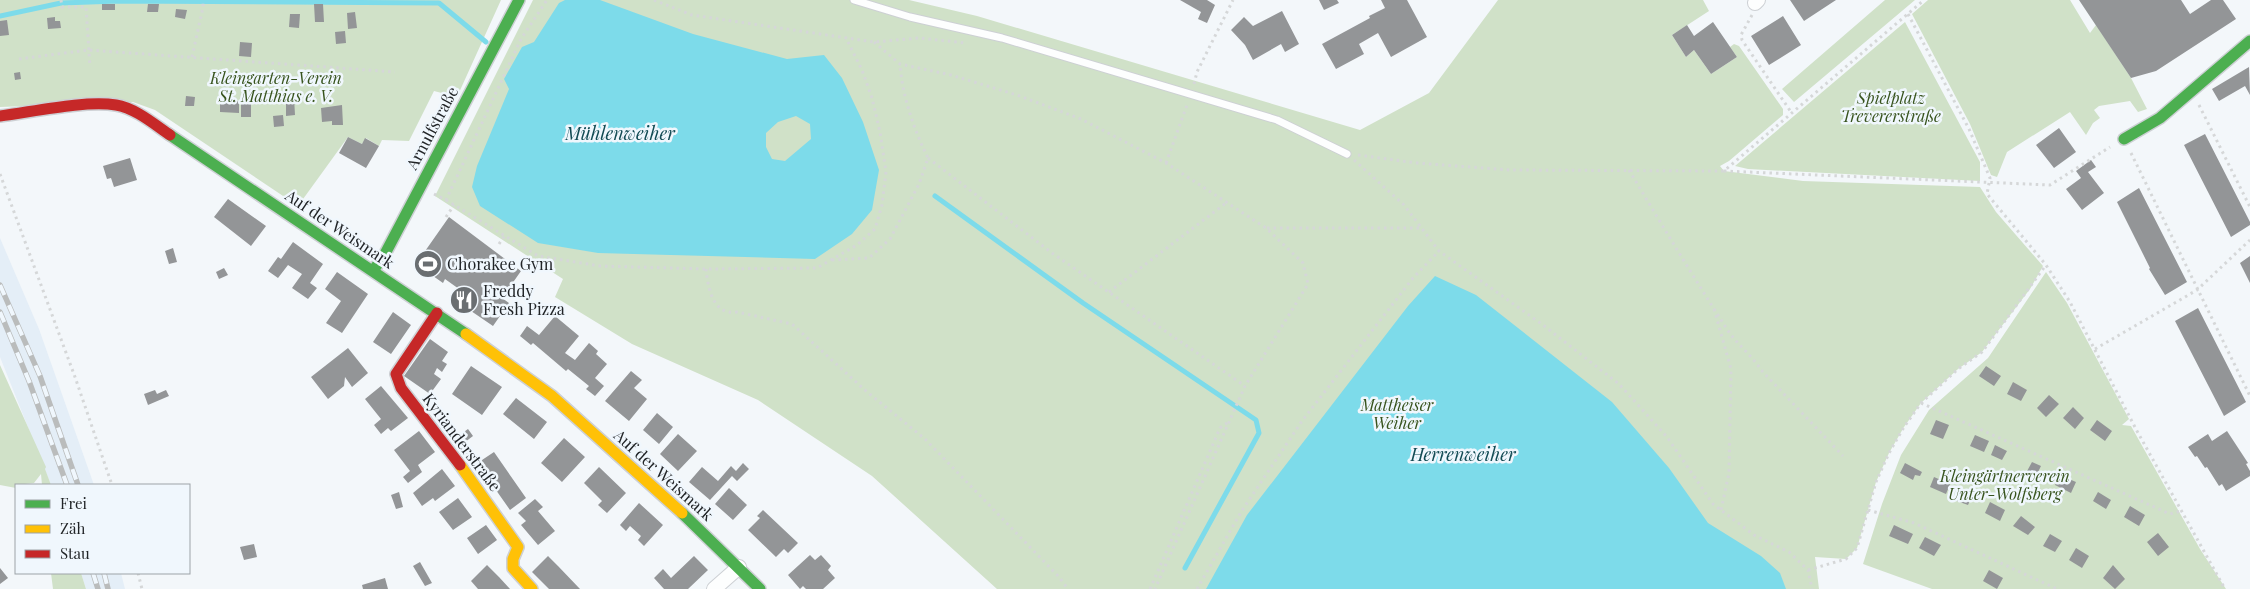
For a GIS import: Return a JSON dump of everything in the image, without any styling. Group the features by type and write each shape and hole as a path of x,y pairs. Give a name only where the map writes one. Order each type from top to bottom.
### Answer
{"street":[{"name":"Arnulfstraße","path":"373,271 386,252 519,0"},
{"path":"2124,139 2160,118 2250,41"},
{"name":"Auf der Weismark","path":"0,116 94,104 117,105 140,115 437,313 552,396 739,566 760,589"},
{"name":"Kyrianderstraße","path":"437,313 396,374 401,388 442,439 518,547 513,568 532,589"},
{"path":"714,589 739,566"}],"lane":[{"path":"854,0 910,17 1002,38 1277,120 1347,154"}],"path":[{"path":"61,0 62,7 86,7 90,67"},
{"path":"192,57 203,8 203,0"},
{"path":"446,200 521,38 547,0"},
{"path":"654,0 692,15 874,42 919,38 974,43"},
{"path":"1166,163 1191,95 1197,72 1233,0"},
{"path":"1724,171 1924,0"},
{"path":"1757,1 1751,19 1741,35 1742,40 1791,112"},
{"path":"1908,14 1968,128 1990,182 1987,194 2046,265 2070,302 2225,589"},
{"path":"420,187 446,200 538,256 600,266 706,269 817,268 857,245 874,229 882,205 886,172 872,98 862,70 846,38"},
{"path":"874,42 900,64 951,75 1017,95 1082,119 1166,163 1266,228 1303,263 1308,284 1246,386 1228,422 1155,589"},
{"path":"19,59 88,50 395,72"},
{"path":"900,64 901,81 919,140 928,158 1052,253 1246,386"},
{"path":"2192,91 2250,207"},
{"path":"1347,154 1417,163 1510,170 1724,171 2050,185 2093,156"},
{"path":"1347,154 1404,205 1439,251 1543,325 1619,384 1667,437 1713,504 1754,535 1790,552 1808,570 1812,589"},
{"path":"832,260 868,258 890,239 919,184 928,158"},
{"path":"2134,159 2250,396"},
{"path":"1628,170 1713,308 1744,352 1755,361 1761,370 1843,456"},
{"path":"0,174 75,377 112,484"},
{"path":"1109,292 1226,203"},
{"path":"446,217 454,205"},
{"path":"1266,228 1422,228"},
{"path":"499,244 504,236"},
{"path":"2095,349 2197,290 2250,240"},
{"path":"1197,589 1241,512 1302,420 1413,278 1439,251"},
{"path":"1808,570 1846,559 1857,548 1876,482 1889,453 1921,403 1958,369 1982,352 2046,265"},
{"path":"706,269 708,285 719,308 729,314 737,312 792,324 866,391 925,439 1060,577 1068,589"},
{"path":"1713,308 1731,369 1729,473 1721,510"},
{"path":"1921,403 2170,514 2181,510"},
{"path":"1150,589 1220,428 1228,422"},
{"path":"1868,510 1914,523 2057,589"},
{"path":"138,574 142,589"}],"shaded area":[{"path":"0,238 39,329 94,484 51,484 0,357"},
{"path":"81,574 121,574 125,589 86,589"}],"green space":[{"name":"Kleingarten-Verein St. Matthias e. V.","path":"0,0 501,0 457,97 434,91 409,141 382,140 379,146 366,138 362,144 348,137 298,206 155,110 133,102 0,107"},
{"name":"Mattheiser Weiher","path":"533,0 909,0 977,16 1360,130 1429,93 1498,0 1703,0 1709,11 1672,35 1686,57 1694,50 1711,74 1737,57 1730,47 1734,44 1739,46 1783,109 1783,115 1729,161 1720,166 1724,171 1803,181 1980,187 1996,212 2043,266 2030,289 1982,352 1958,369 1921,403 1904,427 1889,453 1876,482 1857,548 1846,559 1815,557 1819,589 997,589 872,476 758,400 632,344 555,297 563,279 435,196"},
{"path":"1885,0 1915,0 1794,102 1782,89"},
{"path":"1928,0 2070,0 2090,33 2096,25 2131,78 2147,109 2138,112 2130,101 2099,106 2094,110 2100,118 2093,123 2086,135 2070,112 2007,152 1997,177 1991,175 1970,124 1912,14"},
{"name":"Spielplatz Trevererstraße","path":"1905,22 1980,162 1980,181 1748,169 1735,166"},
{"name":"Kleingärtnerverein Unter-Wolfsberg","path":"2046,272 2067,303 2129,419 2122,425 2131,426 2200,549 2226,589 1932,589 1863,564 1882,504 1901,455 1929,410 1988,358"},
{"path":"0,365 46,467 51,484 42,484 41,474 34,483 15,484 15,488 0,485"},
{"path":"51,574 81,574 86,589 53,589"}],"water":[{"name":"Mühlenweiher","path":"565,0 600,0 693,34 787,59 824,55 842,78 863,122 879,170 872,210 852,234 815,259 598,253 538,243 480,206 472,187 477,166 509,89 504,79 522,47 534,42 559,3","holes":["796,116 810,124 811,139 785,161 772,159 766,147 766,133 778,122"]},
{"name":"Herrenweiher","path":"1435,276 1476,295 1612,402 1669,468 1708,523 1761,556 1780,573 1786,589 1206,589 1247,515 1408,306"}],"building":[{"path":"1180,0 1207,0 1215,5 1207,23 1198,19 1201,12"},
{"path":"1319,0 1337,0 1339,3 1324,10"},
{"path":"1381,0 1407,0 1427,37 1391,57 1378,33 1359,44 1364,54 1336,69 1322,44 1385,8"},
{"path":"1790,0 1836,0 1804,21"},
{"path":"2079,0 2181,0 2190,14 2211,0 2223,0 2236,19 2156,71 2131,78"},
{"path":"102,4 115,4 115,10 102,10"},
{"path":"148,4 159,4 158,12 147,12"},
{"path":"314,4 323,4 324,22 315,22"},
{"path":"176,9 187,10 185,19 175,17"},
{"path":"1282,11 1299,44 1285,52 1281,44 1253,60 1245,45 1231,30 1244,17 1253,26"},
{"path":"355,12 357,28 348,29 347,13"},
{"path":"290,14 300,14 299,28 289,27"},
{"path":"1783,16 1801,45 1769,65 1751,36"},
{"path":"55,17 55,21 60,21 61,28 48,29 47,18"},
{"path":"7,20 9,35 0,36 0,21"},
{"path":"1713,22 1737,57 1711,74 1694,50 1686,57 1672,35 1687,25 1694,36"},
{"path":"345,31 346,43 336,44 335,32"},
{"path":"240,42 252,43 251,57 239,56"},
{"path":"2249,67 2250,95 2245,86 2219,101 2212,89"},
{"path":"20,72 21,79 15,80 14,73"},
{"path":"186,96 195,97 194,106 185,106"},
{"path":"286,97 294,97 295,115 286,116"},
{"path":"220,100 239,101 239,113 220,112"},
{"path":"241,102 251,102 251,117 241,117"},
{"path":"342,105 343,125 332,125 332,121 322,122 321,108"},
{"path":"283,115 284,126 274,127 273,116"},
{"path":"2059,128 2076,152 2054,168 2036,145"},
{"path":"2205,134 2250,222 2250,225 2231,237 2184,145"},
{"path":"348,137 362,144 365,138 379,146 366,168 339,153"},
{"path":"130,158 137,180 114,187 111,178 107,179 103,166"},
{"path":"2091,160 2096,167 2088,172 2104,193 2082,210 2066,189 2081,178 2076,171"},
{"path":"2139,188 2187,282 2165,295 2149,269 2117,202"},
{"path":"228,199 266,226 251,246 214,217"},
{"path":"449,217 521,271 502,298 509,303 493,326 452,298 459,289 445,279 443,283 416,264"},
{"path":"293,242 323,264 310,283 317,288 308,299 292,288 302,274 288,265 278,278 268,271 278,257 281,259"},
{"path":"173,248 177,262 169,264 165,251"},
{"path":"2250,256 2250,283 2240,263"},
{"path":"224,268 228,275 219,279 216,272"},
{"path":"337,272 368,294 342,333 326,323 341,301 325,289"},
{"path":"2198,308 2246,402 2224,416 2175,321"},
{"path":"393,312 411,325 391,354 373,342"},
{"path":"555,316 579,336 565,353 575,360 589,343 598,351 596,354 607,364 595,378 604,386 595,396 586,389 589,386 568,369 566,371 533,343 531,345 520,336 527,326 539,335"},
{"path":"430,339 448,352 442,361 447,364 442,372 437,368 434,374 441,379 430,394 404,376"},
{"path":"348,348 368,373 352,387 345,377 344,386 328,399 311,377"},
{"path":"471,366 502,387 482,415 452,394"},
{"path":"1986,366 2001,376 1994,386 1979,376"},
{"path":"631,371 642,380 634,388 647,399 629,421 605,401"},
{"path":"2013,382 2027,390 2021,401 2007,394"},
{"path":"381,386 408,418 391,431 388,428 381,434 374,425 381,419 365,399"},
{"path":"155,390 157,394 166,390 169,396 148,405 144,394"},
{"path":"2049,395 2059,404 2046,417 2037,408"},
{"path":"516,398 547,422 534,439 503,414"},
{"path":"2073,407 2084,418 2075,429 2063,418"},
{"path":"657,413 673,427 659,444 643,430"},
{"path":"1936,420 1949,425 1943,439 1930,434"},
{"path":"2097,420 2112,431 2105,441 2090,430"},
{"path":"468,429 473,436 465,442 474,453 468,458 454,439"},
{"path":"419,431 435,452 418,465 422,472 408,483 403,477 410,471 394,450"},
{"path":"2227,431 2248,463 2246,464 2250,471 2250,476 2226,491 2222,484 2219,486 2207,467 2205,468 2188,447 2208,434 2212,441"},
{"path":"678,434 697,451 678,471 660,454"},
{"path":"1975,435 1989,441 1984,452 1970,446"},
{"path":"564,438 585,457 562,482 541,463"},
{"path":"1995,445 2007,451 2002,460 1991,455"},
{"path":"494,452 526,498 510,510 484,473 486,472 479,462"},
{"path":"2032,462 2041,466 2035,478 2026,473"},
{"path":"743,463 749,469 737,481 732,476 710,500 689,482 702,467 718,481 731,466 736,471"},
{"path":"1905,463 1922,472 1920,476 1915,475 1913,480 1900,473"},
{"path":"599,467 626,493 607,513 598,505 602,501 584,483"},
{"path":"442,469 455,486 435,501 433,498 422,506 413,493"},
{"path":"2060,475 2076,482 2071,493 2055,485"},
{"path":"1934,477 1950,484 1946,494 1930,487"},
{"path":"729,488 747,505 733,520 715,504"},
{"path":"1959,490 1972,496 1968,505 1954,500"},
{"path":"399,492 403,507 396,509 391,495"},
{"path":"2098,492 2111,500 2106,509 2093,501"},
{"path":"458,498 472,517 453,530 439,512"},
{"path":"535,499 543,507 538,511 555,531 538,545 521,525 526,521 518,513"},
{"path":"1990,502 2005,510 2000,521 1985,513"},
{"path":"639,503 663,525 644,546 638,540 641,536 630,526 626,531 620,525"},
{"path":"2130,506 2145,515 2139,526 2124,517"},
{"path":"763,510 798,543 788,553 784,549 776,557 748,530 760,518 757,516"},
{"path":"2021,516 2035,527 2028,535 2013,526"},
{"path":"486,525 497,540 478,554 467,538"},
{"path":"1894,525 1913,534 1908,544 1889,536"},
{"path":"2158,533 2169,547 2158,556 2147,542"},
{"path":"2050,534 2062,541 2055,552 2043,546"},
{"path":"1925,537 1941,545 1934,556 1919,548"},
{"path":"254,544 257,557 244,560 240,547"},
{"path":"2076,548 2089,556 2082,568 2069,560"},
{"path":"810,555 815,560 821,555 831,566 828,570 835,578 823,589 806,589 803,586 800,589 788,575"},
{"path":"548,556 580,589 549,589 532,572"},
{"path":"694,556 708,570 688,589 664,589 654,578 663,569 671,578"},
{"path":"420,562 432,583 425,586 413,566"},
{"path":"487,565 510,589 478,589 471,581"},
{"path":"2113,565 2125,579 2115,589 2103,578"},
{"path":"0,568 8,578 0,584"},
{"path":"1989,570 2003,578 1997,589 1983,581"},
{"path":"385,578 388,589 363,589 362,585"}],"waterway":[{"path":"0,16 61,3 118,1 439,3 486,42"},
{"path":"935,196 1083,303 1256,420 1259,433 1185,568"}],"railway":[{"path":"0,285 40,376 78,484"},
{"path":"0,312 29,381 67,484"},
{"path":"93,574 98,589"},
{"path":"104,574 108,589"}],"traffic: fast":[{"path":"373,271 386,252 519,0"},
{"path":"2124,139 2160,118 2250,41"},
{"path":"170,135 466,334"},
{"path":"682,513 760,589"}],"traffic: slow":[{"path":"466,334 552,396 682,513"},
{"path":"460,465 518,547 513,559 513,568 532,589"}],"traffic: jam":[{"path":"0,116 74,105 116,105 130,109 170,135"},
{"path":"437,313 396,374 401,388 460,465"}],"place":[{"name":"Chorakee Gym","path":"428,264"},
{"name":"Freddy Fresh Pizza","path":"464,300"}]}
